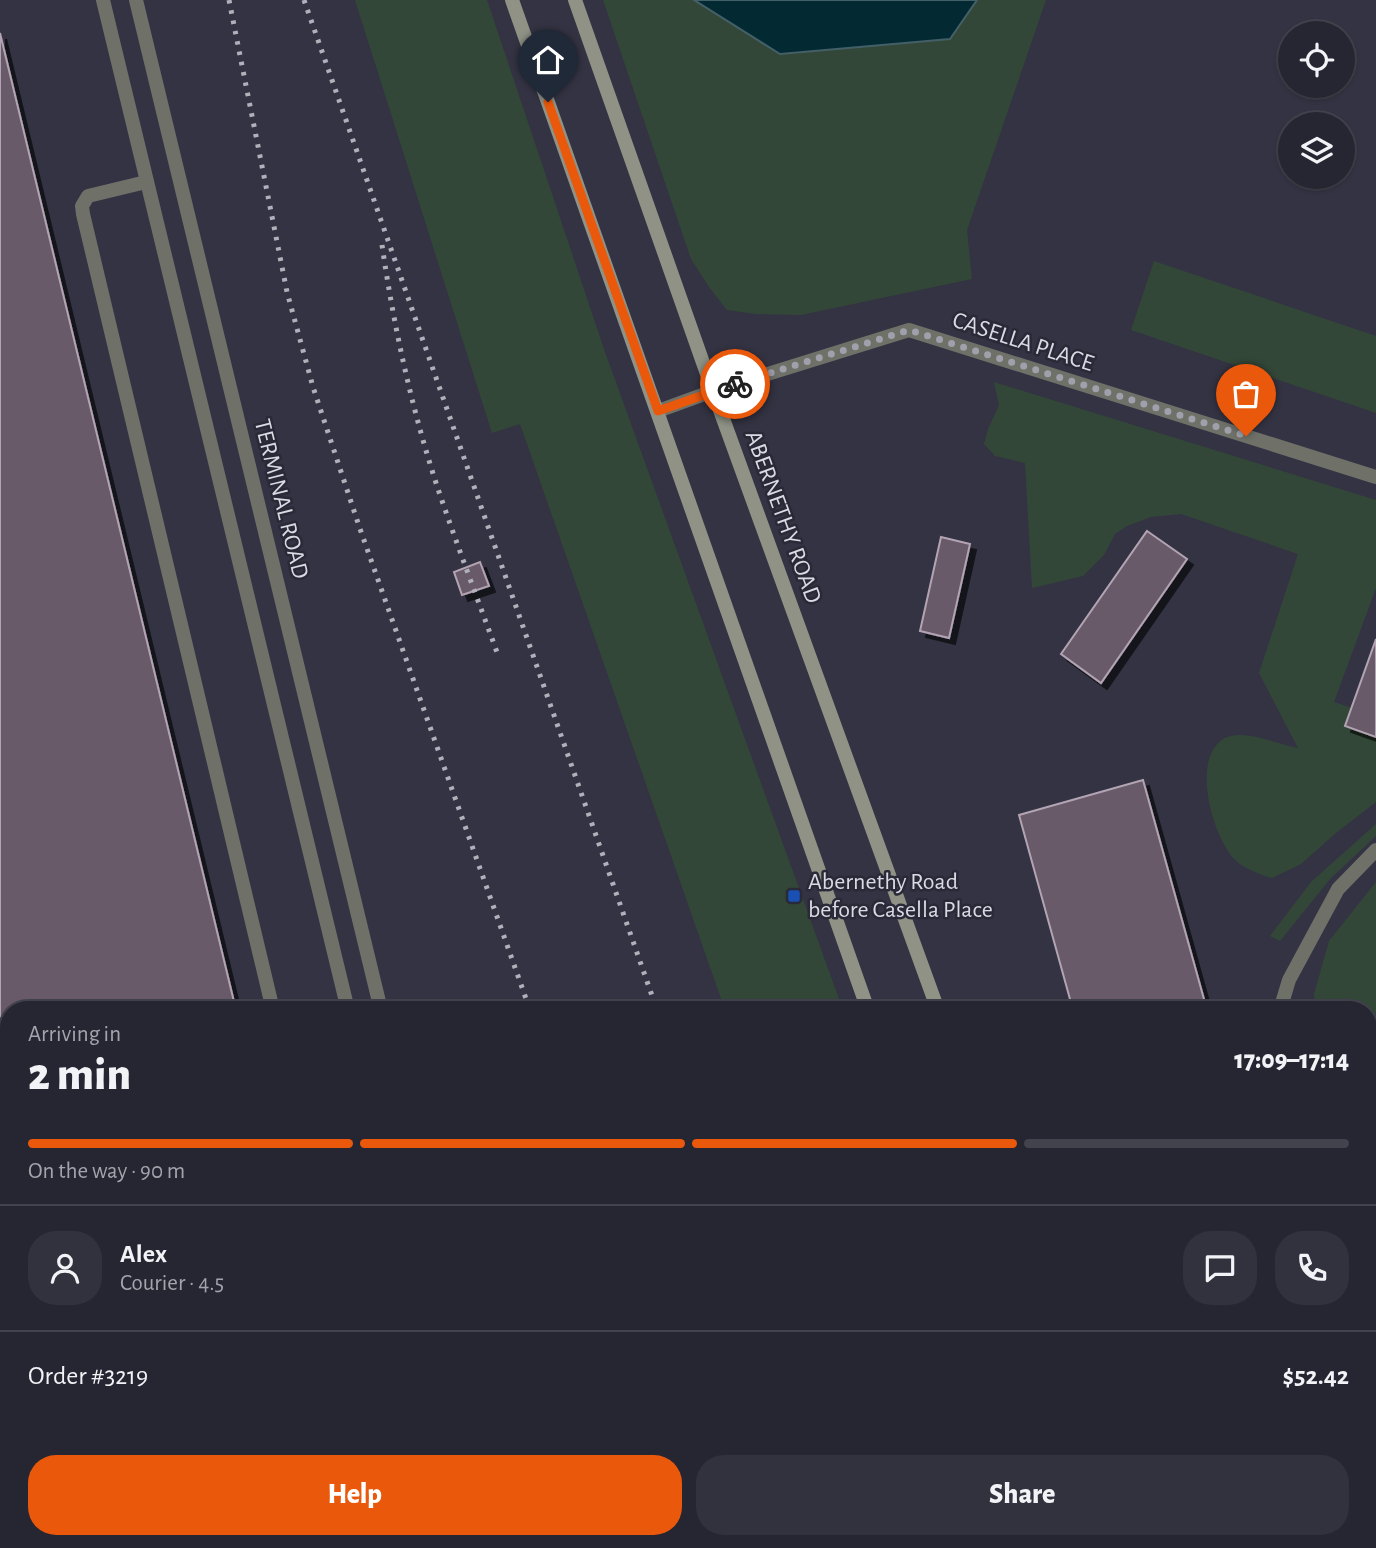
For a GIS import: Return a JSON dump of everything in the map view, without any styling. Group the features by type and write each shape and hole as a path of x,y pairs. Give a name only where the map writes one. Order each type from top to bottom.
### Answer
{"main road":[{"path":"512,0 865,1001"},
{"name":"ABERNETHY ROAD","path":"575,0 713,391 935,1001"}],"street":[{"path":"103,0 346,1001"},
{"name":"TERMINAL ROAD","path":"136,0 379,1001"},
{"path":"146,182 88,195 82,206 83,214 271,1001"},
{"name":"CASELLA PLACE","path":"658,411 713,391 909,330 1376,477"},
{"path":"1283,1001 1289,980 1338,889 1376,850"}],"shaded area":[{"path":"355,0 487,0 605,352 840,1001 722,1001 520,424 492,433"},
{"path":"603,0 1046,0 967,230 972,279 801,315 727,310 691,259"},
{"path":"694,0 977,0 950,39 780,54"},
{"path":"1154,261 1376,336 1376,413 1131,330"},
{"path":"994,382 1376,500 1376,588 1334,702 1376,716 1376,802 1301,864 1272,878 1238,863 1218,833 1208,797 1207,778 1214,748 1233,735 1251,736 1298,748 1259,673 1298,554 1181,514 1151,517 1127,526 1115,534 1104,555 1083,576 1032,588 1025,463 995,456 984,444 999,405"},
{"path":"1376,824 1376,836 1330,879 1280,941 1270,936 1311,882"},
{"path":"1376,882 1376,1001 1315,1001 1314,994 1329,941"}],"building":[{"path":"0,33 234,1001 0,1001"},
{"path":"1147,531 1187,559 1101,683 1061,654"},
{"path":"941,537 970,544 949,638 920,631"},
{"path":"480,562 489,586 462,595 454,572"},
{"path":"1376,639 1376,737 1345,726"},
{"path":"1143,780 1204,1001 1071,1001 1019,815"}],"railway":[{"path":"229,0 287,292 313,387 359,526 527,1001"},
{"path":"304,0 654,1001"},
{"path":"382,245 398,338 420,429 445,510 498,655"}],"way so far":[{"path":"735,384 909,330 1246,436"}],"place":[{"name":"Abernethy Road before Casella Place","path":"794,896"}],"route":[{"path":"548,102 658,411 735,384"}]}
